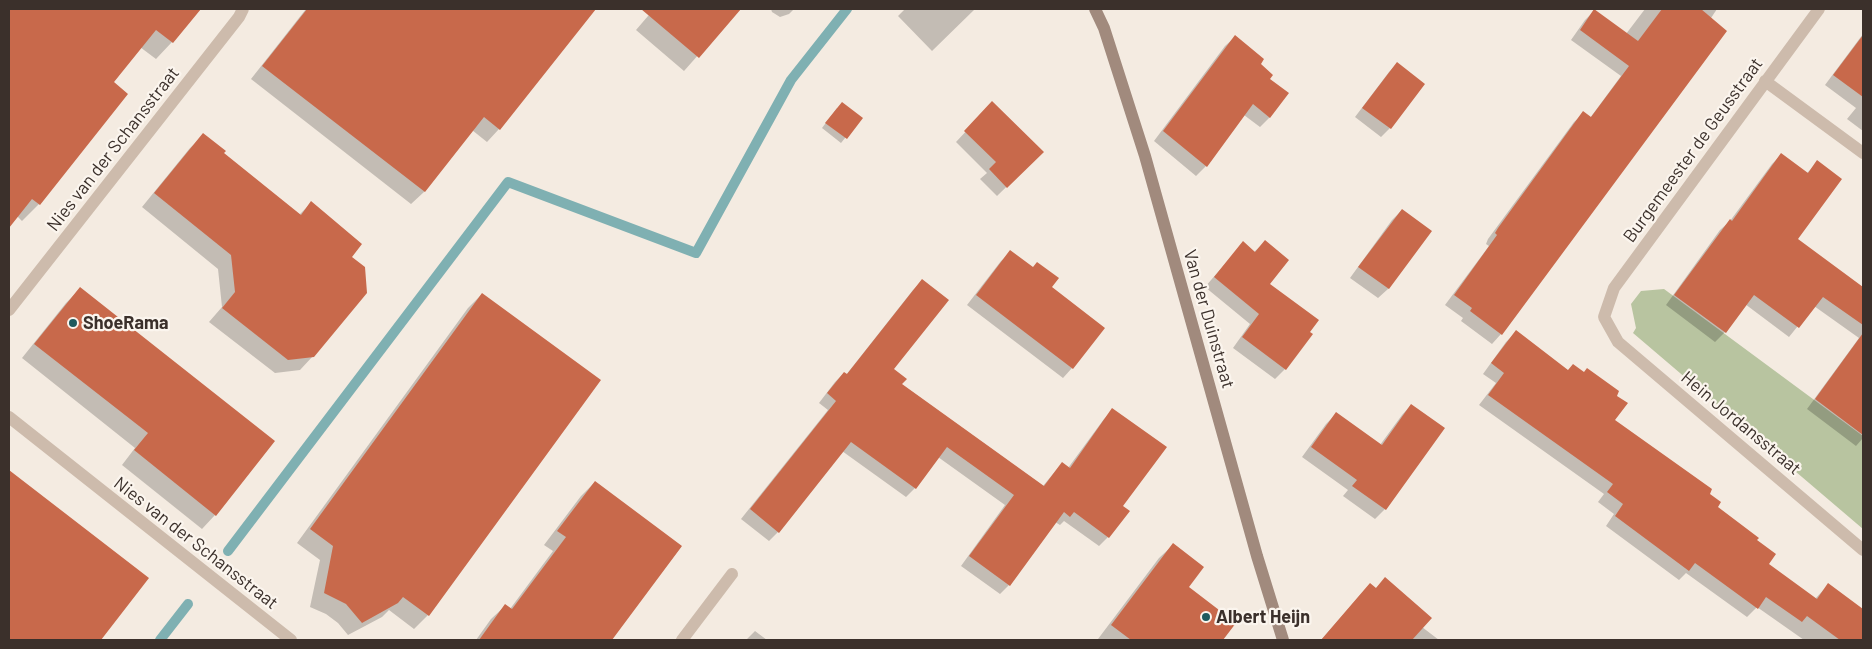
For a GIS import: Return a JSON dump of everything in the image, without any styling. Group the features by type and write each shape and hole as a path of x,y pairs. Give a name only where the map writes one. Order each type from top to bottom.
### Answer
{"street":[{"name":"Nies van der Schansstraat","path":"9,310 239,17 243,9"},
{"name":"Van der Duinstraat","path":"1095,9 1104,28 1145,156 1257,556 1284,640"},
{"name":"Burgemeester de Geusstraat","path":"1604,317 1614,288 1819,9"},
{"path":"1765,81 1863,153"},
{"name":"Hein Jordansstraat","path":"1604,317 1618,342 1863,550"},
{"name":"Nies van der Schansstraat","path":"9,417 291,640"},
{"path":"682,640 732,574"}],"green space":[{"path":"1664,289 1863,436 1863,529 1633,333 1636,328 1631,304 1641,291"}],"building":[{"path":"9,9 201,9 173,43 156,30 114,82 128,94 40,205 32,199 9,228"},
{"path":"307,9 596,9 500,130 484,117 425,192 262,66"},
{"path":"641,9 741,9 699,58"},
{"path":"1594,9 1638,41 1662,9 1701,9 1727,31 1502,335 1470,311 1472,308 1454,295 1497,235 1495,233 1498,228 1583,111 1591,117 1629,66 1580,30"},
{"path":"1235,35 1264,59 1261,64 1273,75 1270,79 1289,93 1270,118 1253,104 1207,167 1163,131"},
{"path":"1863,35 1863,97 1833,75"},
{"path":"1397,62 1425,84 1391,129 1362,108"},
{"path":"992,101 1044,152 1007,188 989,169 996,162 964,131"},
{"path":"842,102 863,118 847,139 825,123"},
{"path":"203,133 226,151 224,153 301,215 311,201 362,244 352,257 365,267 367,293 314,357 288,360 222,308 235,292 231,255 154,193"},
{"path":"1781,153 1808,173 1817,160 1842,179 1798,239 1863,287 1863,325 1823,297 1799,328 1754,295 1726,333 1674,295 1730,219 1732,221"},
{"path":"1402,209 1432,231 1389,289 1358,267"},
{"path":"1265,240 1289,260 1270,284 1319,320 1310,332 1313,334 1286,370 1242,337 1259,314 1214,277 1243,241 1255,252"},
{"path":"1010,250 1033,267 1037,262 1059,278 1052,287 1105,328 1073,369 976,295"},
{"path":"922,279 949,300 894,369 907,379 902,384 1044,486 1062,462 1070,468 1112,408 1167,447 1123,506 1130,511 1109,538 1074,512 1070,517 1064,512 1010,586 969,556 1014,495 947,447 916,489 851,442 779,533 750,509 836,401 827,393 844,372 847,374"},
{"path":"80,287 275,441 216,516 134,450 148,433 34,344"},
{"path":"482,293 601,380 429,616 403,597 398,603 362,623 346,604 324,593 333,546 310,529"},
{"path":"1516,330 1568,370 1573,364 1584,372 1587,368 1619,391 1617,396 1628,403 1615,420 1712,489 1710,494 1721,502 1718,507 1759,538 1757,540 1776,554 1769,564 1817,599 1828,583 1863,609 1863,640 1840,640 1807,616 1802,622 1766,597 1758,609 1695,563 1689,571 1615,516 1623,504 1607,492 1613,484 1488,395 1504,373 1491,363"},
{"path":"1863,333 1863,435 1815,399"},
{"path":"1411,404 1445,428 1386,510 1352,486 1357,480 1311,447 1336,412 1382,445"},
{"path":"9,470 149,578 101,640 9,640"},
{"path":"595,481 682,546 612,640 479,640 505,604 512,609 566,537 557,531"},
{"path":"1173,543 1204,567 1189,587 1236,623 1223,640 1131,640 1111,625"},
{"path":"1385,577 1432,618 1412,640 1321,640 1370,583 1376,588"}],"waterway":[{"path":"228,551 508,182 696,253 791,80 847,9"},
{"path":"160,640 188,604"}],"place":[{"name":"ShoeRama","path":"73,323"},
{"name":"Albert Heijn","path":"1206,617"}]}
